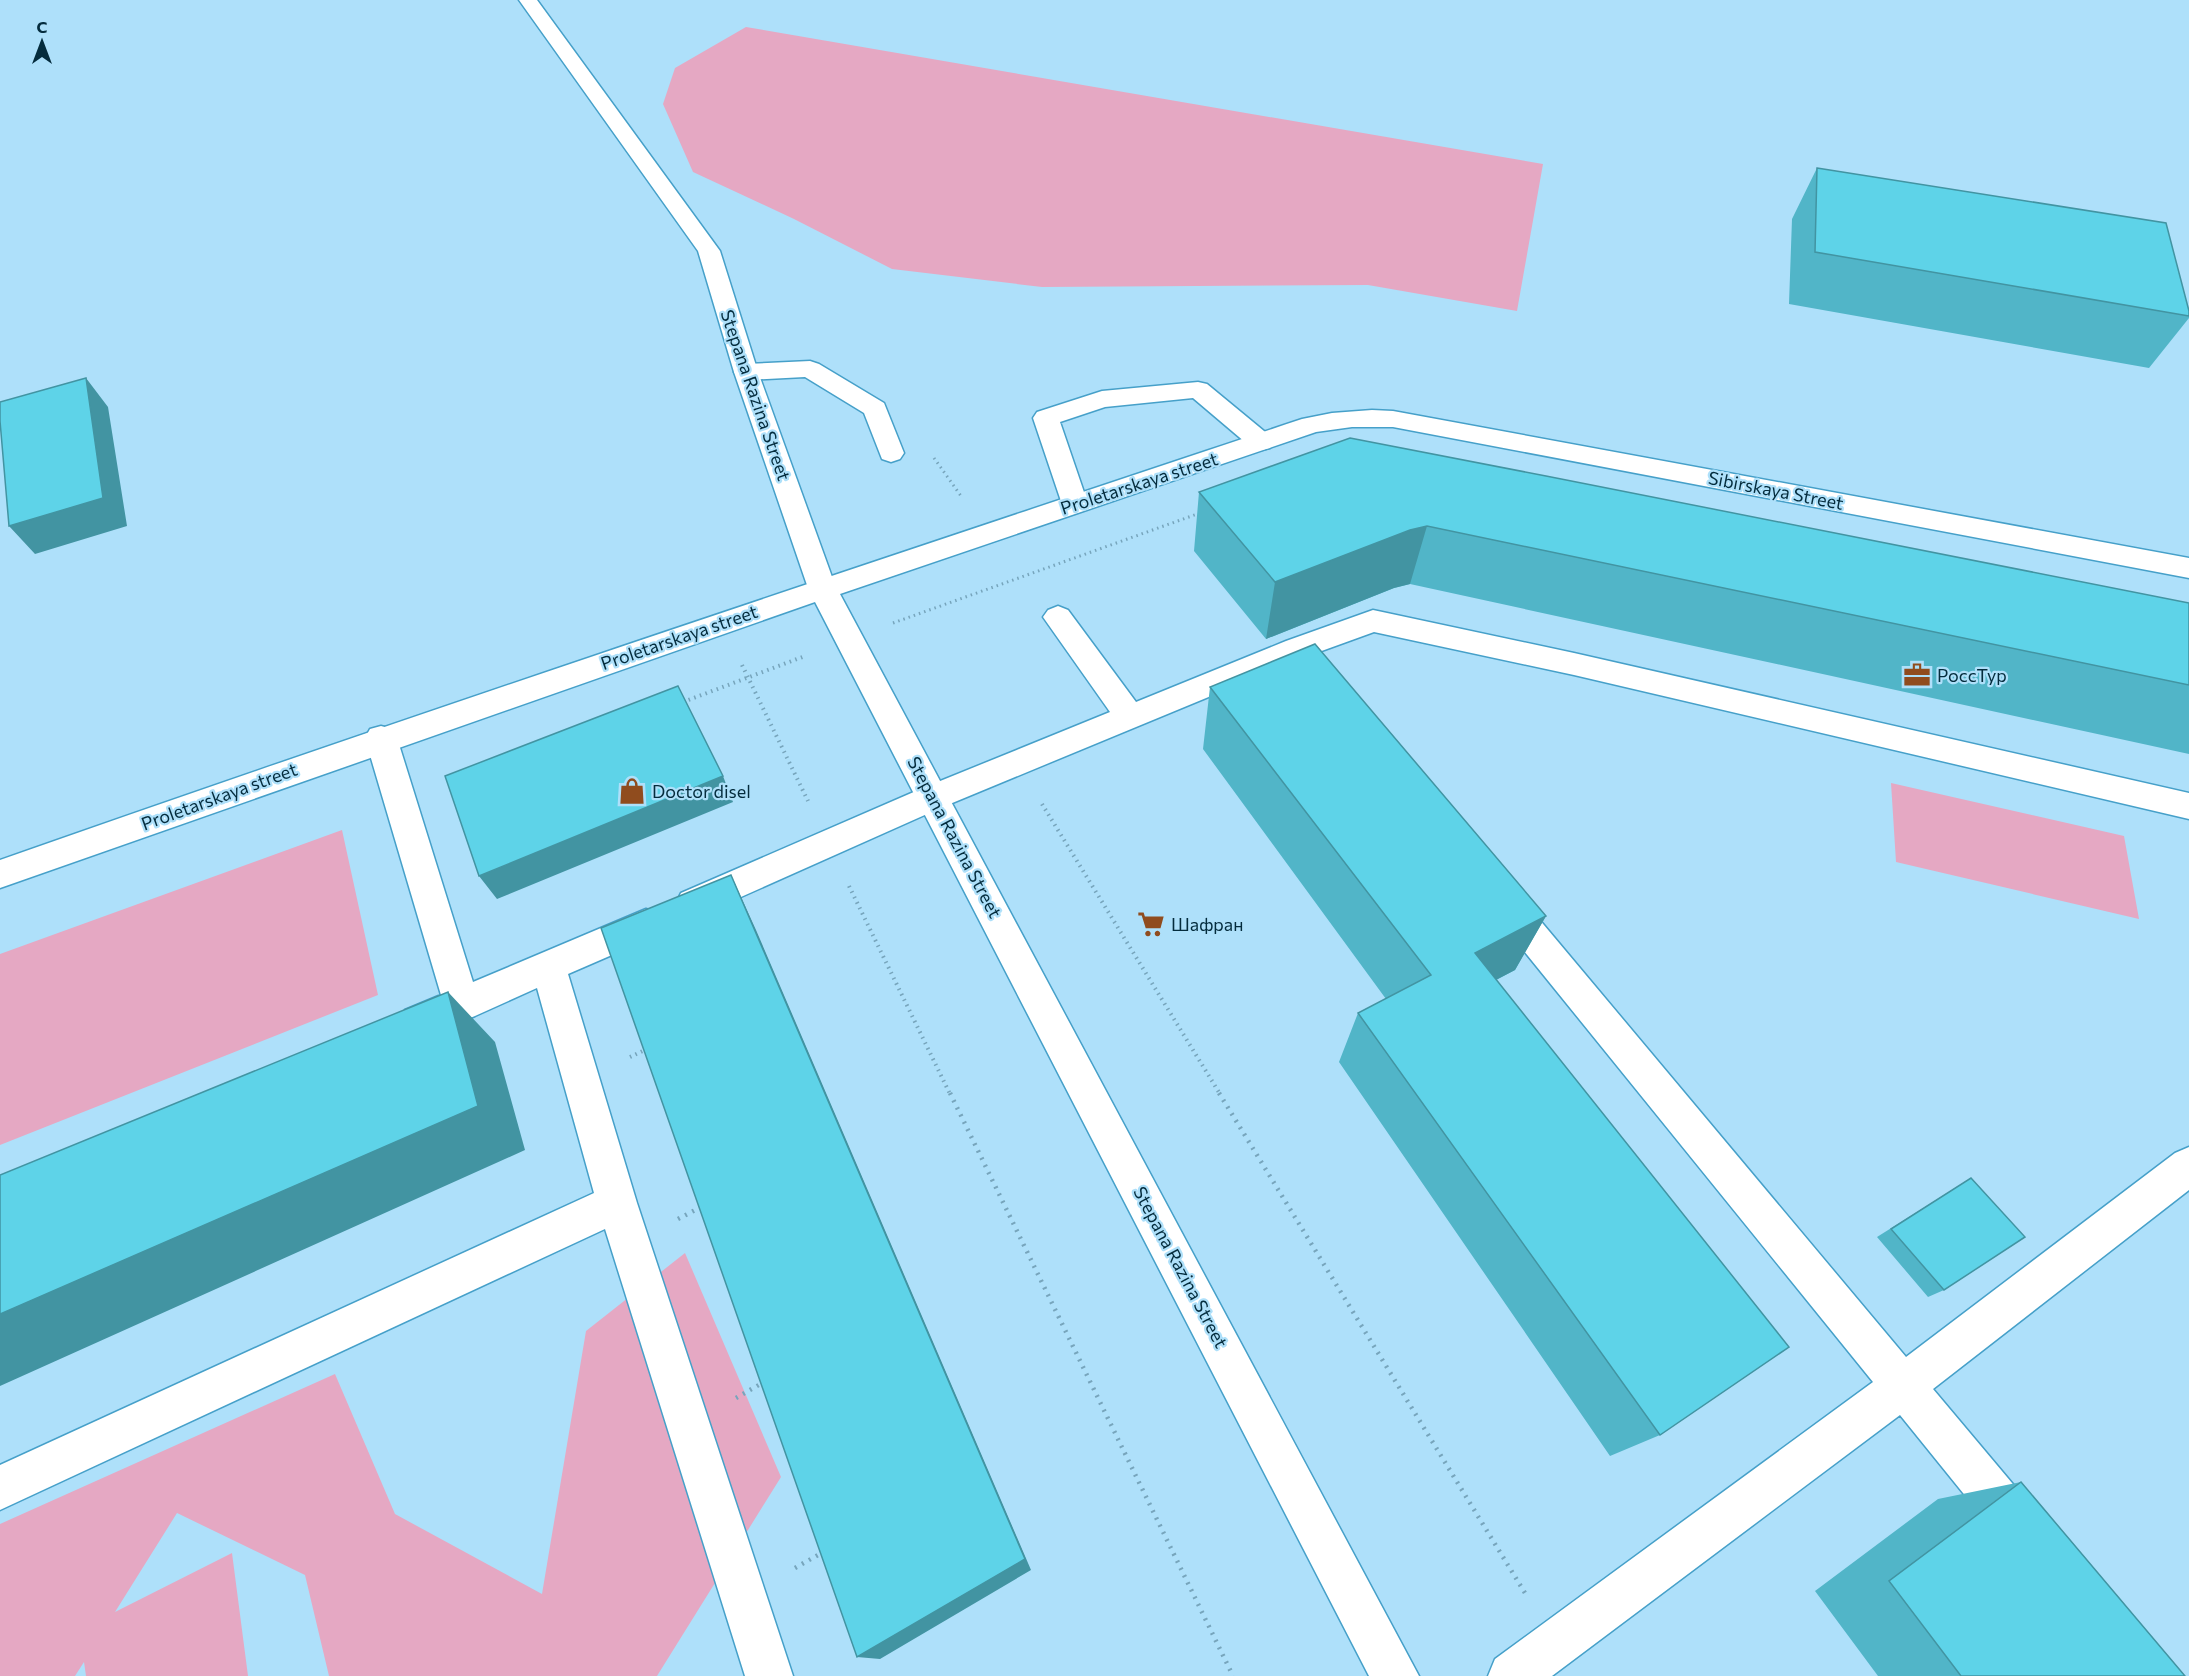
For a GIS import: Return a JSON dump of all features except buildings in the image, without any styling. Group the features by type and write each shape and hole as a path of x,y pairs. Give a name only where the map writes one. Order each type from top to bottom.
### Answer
{"street":[{"name":"Stepana Razina Street","path":"528,0 709,251 746,372 822,588 1395,1676"},
{"path":"746,372 810,369 875,409 891,453"},
{"path":"1074,504 1046,418 1102,399 1198,390 1261,442"},
{"name":"Proletarskaya street","path":"0,874 381,738 822,588 1311,425 1362,417"},
{"name":"Sibirskaya Street","path":"1362,417 1426,424 2189,568"},
{"path":"1058,617 1130,717"},
{"path":"392,1033 549,968 828,842 934,797 1296,649 1372,621 1574,664 2189,806"},
{"path":"1296,649 1347,712"},
{"path":"381,738 462,1005"},
{"path":"1489,884 2038,1549"},
{"path":"549,968 617,1203 768,1676"},
{"path":"1512,1676 1903,1386 2189,1166"},
{"path":"0,1488 617,1203"}],"path":[{"path":"891,453 933,455 987,533"},
{"path":"681,703 849,639 1207,511"},
{"path":"723,622 747,678 1233,1676"},
{"path":"1017,763 1556,1644"}],"shaded area":[{"path":"746,27 1543,164 1517,311 1368,285 1042,287 892,269 794,219 693,172 663,104 675,68"},
{"path":"1891,783 2124,836 2139,919 1896,862"},
{"path":"342,830 378,995 0,1145 0,954"},
{"path":"685,1253 781,1477 657,1676 329,1676 305,1575 177,1513 115,1612 232,1553 248,1676 86,1676 84,1662 75,1676 0,1676 0,1524 335,1374 395,1514 542,1594 586,1331"}],"place":[{"name":"РоссТур","path":"1917,675"},
{"name":"Doctor disel","path":"632,791"},
{"name":"Шафран","path":"1151,924"}]}
